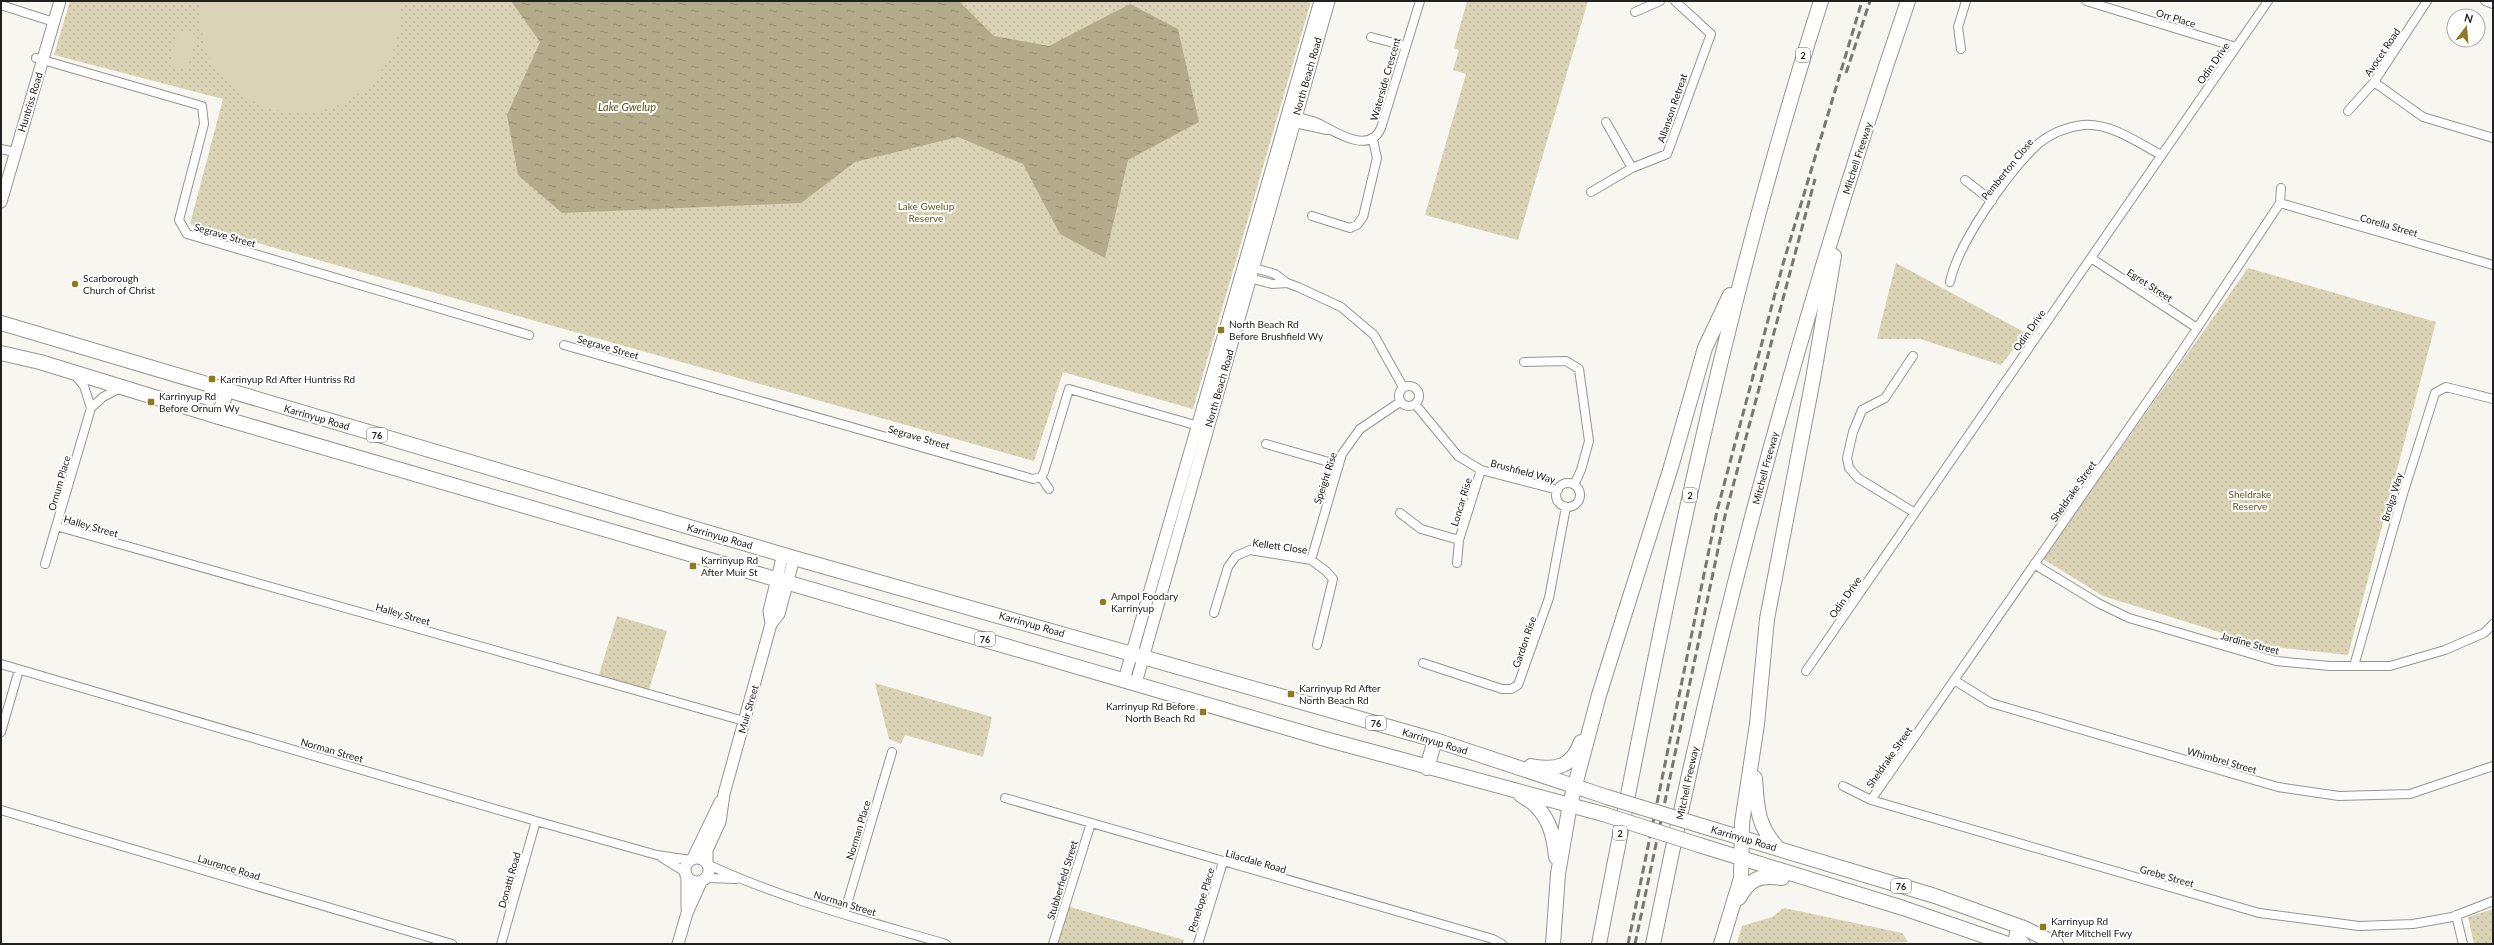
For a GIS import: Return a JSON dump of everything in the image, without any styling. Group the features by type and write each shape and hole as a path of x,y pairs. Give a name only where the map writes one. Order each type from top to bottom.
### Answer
{"highway":[{"name":"2","path":"1599,944 1659,637 1743,268 1786,109 1821,1"},
{"name":"Mitchell Freeway","path":"1653,944 1714,664 1746,534 1795,359 1844,199 1908,1"},
{"path":"1721,944 1741,878 1742,838 1754,748 1767,619 1813,379 1844,199"},
{"path":"1553,944 1558,874 1570,804 1599,695 1670,467 1705,348 1743,268"},
{"name":"Karrinyup Road","path":"1,324 789,556 1138,654 1434,740 1607,797 1934,896 2024,928 2056,944"},
{"name":"Karrinyup Road","path":"1,353 74,372 218,417 1427,768 1570,804 2008,944"},
{"path":"218,417 226,391"},
{"path":"1486,757 1536,767 1563,766 1574,757 1580,746 1599,695"},
{"path":"1427,768 1434,740"},
{"path":"1754,748 1756,805 1762,827 1778,848"},
{"path":"1514,789 1536,806 1551,829 1558,874"},
{"path":"1733,907 1750,883 1760,877 1768,876 1824,884"},
{"path":"2023,944 2016,938 2017,933 2024,928"}],"main road":[{"name":"Huntriss Road","path":"51,21 53,1"},
{"name":"Huntriss Road","path":"1,177 8,150 51,21 60,1"},
{"name":"North Beach Road","path":"1202,427 1253,274 1320,1"},
{"name":"North Beach Road","path":"1130,681 1202,427 1241,270 1329,1"},
{"name":"Huntriss Road","path":"1,202 8,150"},
{"name":"Muir Street","path":"708,864 707,850 720,822 724,794 771,624 769,611 782,581 789,556"},
{"name":"Muir Street","path":"691,859 724,794"},
{"path":"678,944 687,913 704,880 710,872 708,864 701,858 691,859 685,865 687,913"},
{"path":"686,875 692,881 704,880"}],"street":[{"name":"Waterside Crescent","path":"1373,140 1381,128 1420,1"},
{"path":"1635,12 1660,1"},
{"name":"Allanson Retreat","path":"1591,192 1632,168 1667,154 1711,34 1675,1"},
{"path":"1961,49 1958,27 1966,1"},
{"name":"Orr Place","path":"2086,1 2236,47"},
{"name":"Odin Drive","path":"1806,671 2268,1"},
{"name":"Avocet Road","path":"2348,111 2374,82 2427,1"},
{"path":"2485,1 2493,4"},
{"path":"1,5 51,21"},
{"path":"1371,37 1405,46"},
{"name":"Segrave Street","path":"39,59 202,106 204,124 179,220 187,234 529,335"},
{"path":"2374,82 2423,116 2493,138"},
{"path":"1291,119 1319,124 1330,131 1362,142 1373,140 1377,158 1363,216 1357,226 1350,228 1312,216"},
{"path":"1606,122 1632,168"},
{"name":"Pemberton Close","path":"1950,282 1953,266 1992,201 2039,144 2063,129 2084,125 2107,128 2162,155"},
{"path":"1965,180 1992,201"},
{"name":"Sheldrake Street","path":"1871,800 2198,328 2280,203 2281,188"},
{"name":"Corella Street","path":"2280,203 2493,265"},
{"name":"Egret Street","path":"2091,258 2198,328"},
{"path":"1241,270 1253,274 1275,274 1287,283 1321,296 1359,320 1374,335 1403,387"},
{"name":"Segrave Street","path":"564,345 1033,479 1041,477"},
{"path":"1913,356 1884,398 1862,410 1853,432 1847,458 1849,468 1858,478 1915,513"},
{"path":"1524,362 1566,360 1579,369 1589,441 1574,485"},
{"path":"74,372 84,386 91,408 103,396 123,388"},
{"path":"1411,386 1418,390 1419,398 1415,404 1409,406 1400,402 1398,396 1403,387 1411,386"},
{"name":"Brolga Way","path":"2354,666 2403,494 2435,393 2441,389 2451,388 2493,399"},
{"path":"1049,489 1041,477 1069,389 1202,427"},
{"name":"Speight Rise","path":"1311,560 1342,454 1360,429 1400,402"},
{"name":"Brushfield Way","path":"1415,404 1458,456 1481,470 1558,490"},
{"name":"Ornum Place","path":"45,564 91,408"},
{"path":"1266,444 1339,465"},
{"name":"Loncar Rise","path":"1457,563 1459,540 1481,470"},
{"path":"1563,485 1574,485 1579,491 1580,499 1574,506 1566,507 1557,499 1558,490 1563,485"},
{"name":"Gardon Rise","path":"1423,663 1502,689 1511,689 1518,685 1549,598 1566,507"},
{"name":"Loncar Rise","path":"1400,513 1421,529 1459,540"},
{"name":"Halley Street","path":"56,526 744,721"},
{"name":"Kellett Close","path":"1214,613 1228,567 1236,556 1250,550 1311,560"},
{"path":"1311,560 1326,570 1333,580 1317,645"},
{"name":"Jardine Street","path":"2034,564 2098,603 2128,618 2270,660 2317,665 2354,666 2401,664 2484,633 2493,624"},
{"name":"Norman Street","path":"1,664 536,821 657,855 691,859"},
{"path":"1,732 19,670"},
{"name":"Whimbrel Street","path":"1954,680 1991,704 2292,790 2345,797 2410,794 2493,766"},
{"name":"Norman Place","path":"844,914 892,752"},
{"name":"Grebe Street","path":"1843,786 1871,800 2254,912 2359,926 2422,924 2456,915 2493,901"},
{"name":"Lilacdale Road","path":"1005,798 1493,939 1502,944"},
{"name":"Laurence Road","path":"1,810 452,944"},
{"name":"Donatti Road","path":"501,944 536,821"},
{"name":"Stubberfield Street","path":"1053,944 1091,823"},
{"name":"Norman Street","path":"657,855 686,875"},
{"name":"Penelope Place","path":"1198,944 1223,862"},
{"name":"Norman Street","path":"708,864 738,879 844,914 946,944"},
{"name":"Norman Street","path":"704,880 738,879"},
{"path":"2456,915 2463,944"}],"green space":[{"name":"Lake Gwelup Reserve","path":"70,1 1311,1 1193,409 1063,372 1034,461 190,224 223,99 54,55"},
{"path":"200,1 400,1 401,20 399,33 393,51 381,72 365,89 345,102 324,110 302,113 279,111 257,103 236,90 215,68 209,58 203,39"},
{"path":"1467,1 1588,1 1518,240 1425,215 1466,74 1453,70 1459,50 1454,48"},
{"path":"178,30 196,35 188,70 170,66"},
{"path":"1896,263 2026,333 2001,365 1920,339 1877,339"},
{"name":"Sheldrake Reserve","path":"2248,268 2436,322 2348,655 2264,646 2103,596 2043,559"},
{"path":"617,616 667,631 648,693 600,678 599,675"},
{"path":"875,683 992,717 983,757 905,735 901,744 889,739"},
{"path":"1067,906 1184,940 1183,944 1057,944"},
{"path":"1784,908 1902,933 1908,942 1737,944 1742,926 1772,917"},
{"path":"2493,909 2493,944 2474,944 2468,917"}],"water":[{"name":"Lake Gwelup","path":"511,1 959,1 994,36 1049,46 1130,4 1178,29 1199,122 1128,160 1105,258 1060,234 1023,164 958,137 855,162 801,203 562,213 518,175 507,115 540,42"}],"railway":[{"path":"1628,944 1717,511 1783,264 1862,1"},
{"path":"1846,73 1870,1"},
{"path":"1635,944 1725,516 1815,179"}],"place":[{"name":"Scarborough Church of Christ","path":"75,284"},
{"name":"North Beach Rd Before Brushfield Wy","path":"1221,330"},
{"name":"Karrinyup Rd After Huntriss Rd","path":"212,379"},
{"name":"Karrinyup Rd Before Ornum Wy","path":"151,402"},
{"name":"Karrinyup Rd After Muir St","path":"693,566"},
{"name":"Ampol Foodary Karrinyup","path":"1103,602"},
{"name":"Karrinyup Rd After North Beach Rd","path":"1291,694"},
{"name":"Karrinyup Rd Before North Beach Rd","path":"1203,712"},
{"name":"Karrinyup Rd After Mitchell Fwy","path":"2043,927"}]}
